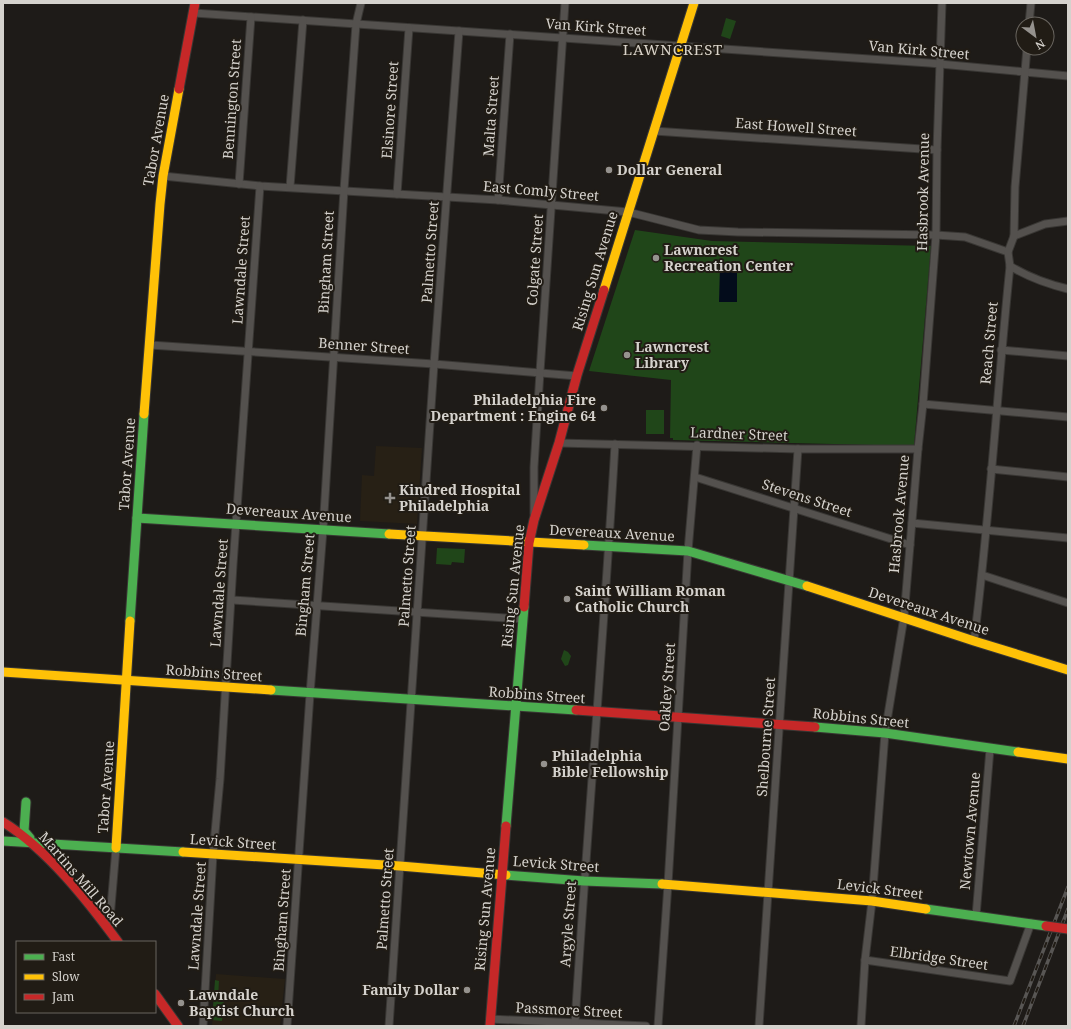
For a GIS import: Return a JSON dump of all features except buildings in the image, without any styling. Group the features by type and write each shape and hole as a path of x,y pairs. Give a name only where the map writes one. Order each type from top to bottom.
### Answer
{"street":[{"name":"Tabor Avenue","path":"109,930 116,848 137,518 160,204 163,176 195,3"},
{"name":"Bingham Street","path":"287,1026 316,605 323,530 356,24 361,3"},
{"name":"Colgate Street","path":"534,520 534,467 565,3"},
{"name":"Rising Sun Avenue","path":"490,1022 515,707 530,542 534,520 559,443 577,376 654,132 679,46 694,3"},
{"name":"Hasbrook Avenue","path":"861,1026 865,960 872,901 885,733 904,617 923,404 936,235 939,64 942,3"},
{"path":"1030,16 1031,3"},
{"name":"Van Kirk Street","path":"194,13 939,64 1068,76"},
{"name":"Bennington Street","path":"239,184 251,17"},
{"path":"290,187 303,20"},
{"name":"Elsinore Street","path":"397,194 409,28"},
{"name":"Palmetto Street","path":"389,1026 434,364 460,31"},
{"name":"Malta Street","path":"498,200 510,34"},
{"name":"Reach Street","path":"974,641 982,575 1001,350 1010,266 1008,252 1014,236 1015,187 1026,56"},
{"name":"East Howell Street","path":"654,132 937,150"},
{"name":"East Comly Street","path":"163,176 260,186 552,204 628,212 699,230 936,235 965,237 1008,252"},
{"name":"Lawndale Street","path":"203,1026 213,854 226,688 260,186"},
{"path":"1014,236 1045,224 1068,221"},
{"path":"1010,266 1047,284 1068,289"},
{"name":"Benner Street","path":"150,345 434,364 577,376"},
{"path":"1001,350 1068,356"},
{"path":"923,404 1068,417"},
{"name":"Lardner Street","path":"559,443 697,445 798,449 918,449"},
{"name":"Argyle Street","path":"575,1023 615,444"},
{"name":"Oakley Street","path":"658,1026 688,551 697,445"},
{"name":"Shelbourne Street","path":"759,1026 798,449"},
{"path":"991,469 1068,477"},
{"name":"Stevens Street","path":"695,477 910,545"},
{"name":"Devereaux Avenue","path":"137,518 688,551 789,580 974,641 1068,670"},
{"path":"912,523 1068,538"},
{"path":"982,575 1068,603"},
{"path":"232,600 523,619"},
{"name":"Robbins Street","path":"3,672 310,694 780,724 885,733 1068,759"},
{"name":"Newtown Avenue","path":"976,916 990,749"},
{"path":"26,802 24,831 33,842"},
{"name":"Martins Mill Road","path":"3,822 33,842 54,864 117,941"},
{"name":"Levick Street","path":"3,841 400,866 584,881 668,884 769,892 872,901 1068,929"},
{"name":"Elbridge Street","path":"865,960 1010,981 1031,923"},
{"path":"156,995 178,1026"},
{"name":"Passmore Street","path":"490,1022 646,1026"}],"shaded area":[{"name":"Kindred Hospital Philadelphia","path":"376,446 422,448 417,524 360,521 362,475 374,476"},
{"path":"216,974 285,979 280,1026 212,1026"}],"green space":[{"path":"726,18 736,21 730,39 721,36"},
{"path":"635,230 712,241 931,246 914,446 673,440 673,438 670,438 671,380 589,371"},
{"path":"646,410 664,410 664,434 646,434"},
{"path":"437,548 465,549 464,563 452,562 451,565 436,564"},
{"path":"564,650 571,656 568,665 565,666 561,659"},
{"path":"215,980 219,981 218,998 224,998 222,1021 212,1020"}],"water":[{"path":"720,266 737,266 737,302 719,302"}],"railway":[{"path":"1014,1026 1068,887"},
{"path":"1023,1026 1068,909"}],"traffic: fast":[{"path":"130,621 144,414"},
{"path":"137,518 389,534"},
{"path":"584,545 688,551 807,586"},
{"path":"506,826 524,607"},
{"path":"271,690 576,710"},
{"path":"815,727 885,733 1018,752"},
{"path":"26,802 24,831 30,838"},
{"path":"3,841 183,852"},
{"path":"506,875 584,881 662,884"},
{"path":"926,909 1046,926"}],"traffic: slow":[{"path":"604,290 694,3"},
{"path":"144,414 163,176 179,89"},
{"path":"389,534 584,545"},
{"path":"807,586 1068,670"},
{"path":"116,848 130,621"},
{"path":"3,672 271,690"},
{"path":"1018,752 1068,759"},
{"path":"183,852 400,866 506,875"},
{"path":"662,884 872,901 926,909"}],"traffic: jam":[{"path":"179,89 195,3"},
{"path":"524,607 529,543 534,520 559,443 577,375 604,290"},
{"path":"576,710 815,727"},
{"path":"3,822 20,833 51,861 80,893 117,941"},
{"path":"490,1026 506,826"},
{"path":"1046,926 1068,929"},
{"path":"156,995 178,1026"}],"place":[{"name":"Dollar General","path":"609,170"},
{"name":"Lawncrest Recreation Center","path":"656,258"},
{"name":"Lawncrest Library","path":"627,355"},
{"name":"Philadelphia Fire Department : Engine 64","path":"604,408"},
{"name":"Kindred Hospital Philadelphia","path":"390,498"},
{"name":"Saint William Roman Catholic Church","path":"567,599"},
{"name":"Philadelphia Bible Fellowship","path":"544,764"},
{"name":"Family Dollar","path":"467,990"},
{"name":"Lawndale Baptist Church","path":"181,1003"}],"district":[{"name":"LAWNCREST","path":"673,50"}]}
